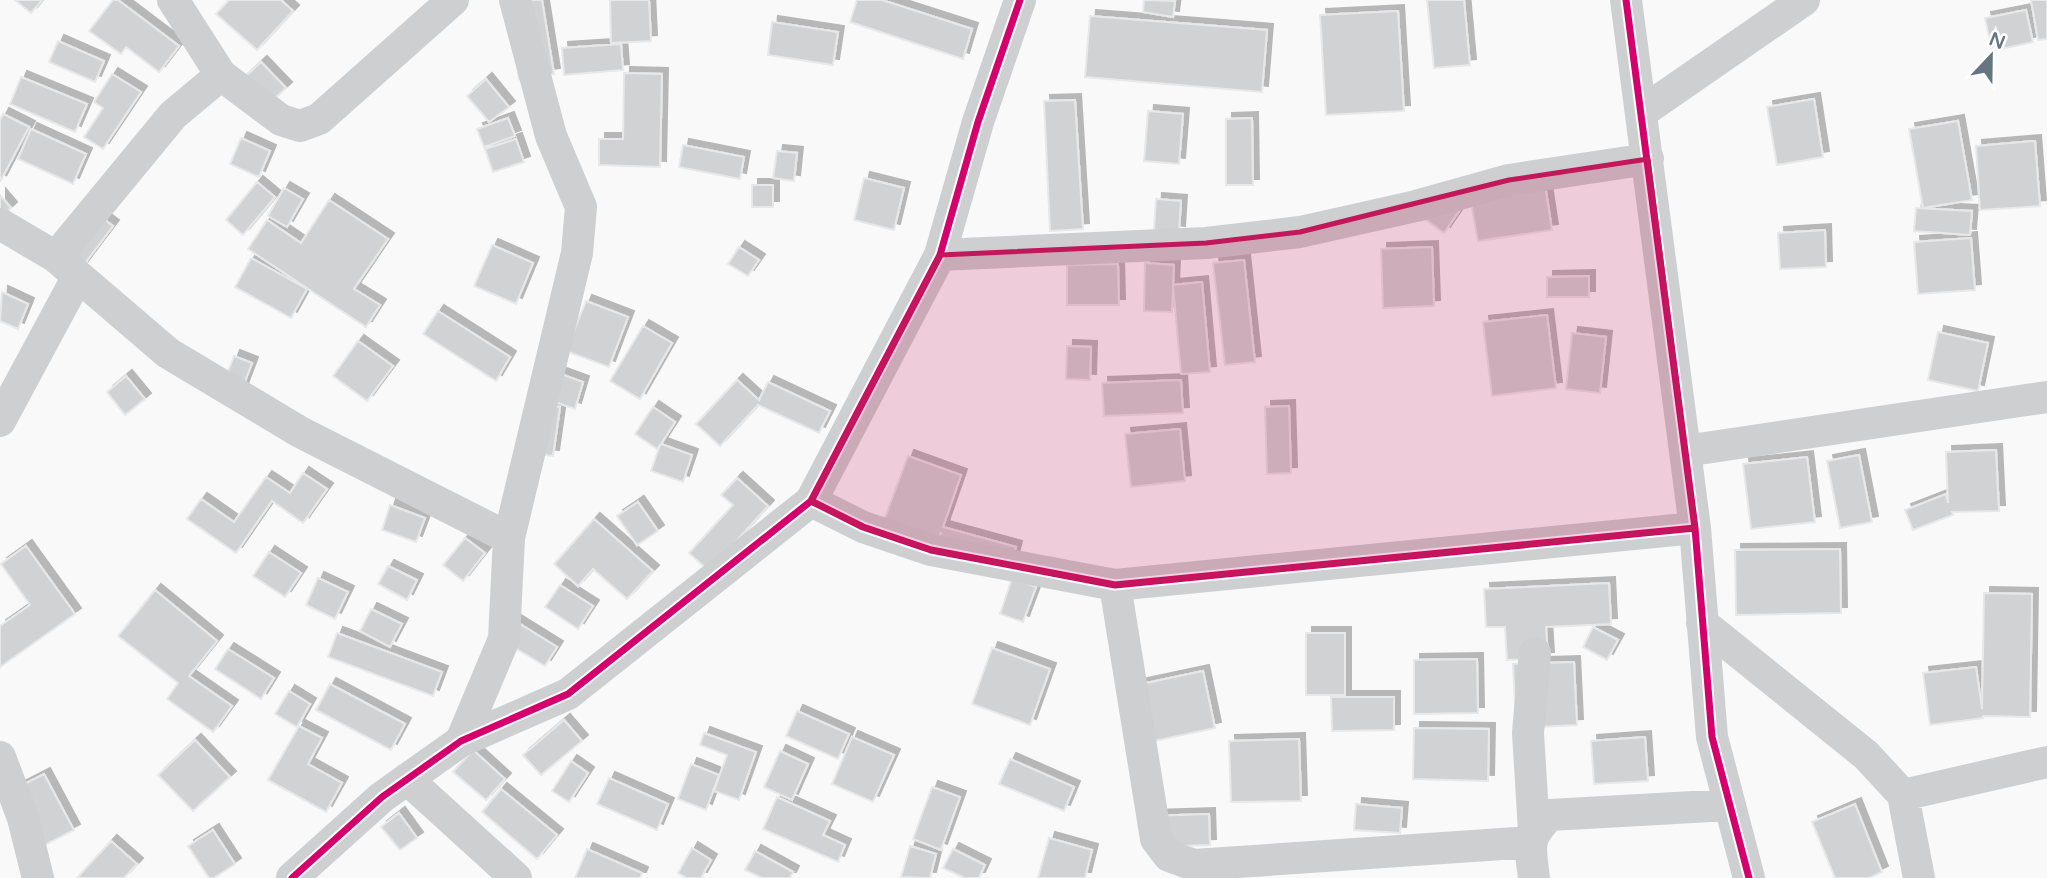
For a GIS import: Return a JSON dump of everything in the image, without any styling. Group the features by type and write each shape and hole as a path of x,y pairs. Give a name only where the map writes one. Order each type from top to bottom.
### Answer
{"street":[{"path":"173,0 221,75 281,120 300,126 319,119 453,0"},
{"path":"461,741 504,639 509,538 578,253 581,207 551,136 515,0"},
{"path":"292,878 382,797 461,741 568,694 811,501 940,255 978,122 1020,0"},
{"path":"1626,0 1695,528 1712,737 1749,878"},
{"path":"1642,112 1804,0"},
{"path":"0,421 67,267 173,115 221,75"},
{"path":"940,255 1206,243 1300,232 1416,206 1509,180 1648,159"},
{"path":"0,223 67,267 168,353 300,432 509,538"},
{"path":"1685,451 2047,397"},
{"path":"811,501 863,527 932,550 1115,585 1695,528"},
{"path":"1115,585 1156,839 1169,856 1194,865 1533,837 1550,814 1729,805"},
{"path":"1702,623 1866,755 1903,795 1919,878"},
{"path":"1534,878 1528,733 1535,653"},
{"path":"0,757 23,818 38,878"},
{"path":"1903,795 2047,762"},
{"path":"407,779 516,878"}],"highlighted area":[{"path":"1648,159 1695,528 1115,585 931,550 863,527 811,501 940,255 1206,243 1300,232 1509,180"}],"building":[{"path":"15,0 42,0 31,13"},
{"path":"113,0 118,0 179,46 159,72 126,47 121,54 89,31"},
{"path":"229,0 281,0 293,11 257,50 216,14"},
{"path":"507,0 542,0 554,74 519,79"},
{"path":"610,0 649,0 651,41 611,43"},
{"path":"857,0 882,0 972,29 963,59 850,22"},
{"path":"1144,0 1175,1 1173,17 1143,12"},
{"path":"1427,0 1464,0 1470,65 1434,68"},
{"path":"2031,0 2047,0 2047,39 2038,40"},
{"path":"2026,10 2033,42 1992,51 1985,18"},
{"path":"1398,11 1404,111 1326,115 1320,15"},
{"path":"1090,16 1267,30 1262,92 1085,77"},
{"path":"772,22 838,32 833,65 768,55"},
{"path":"58,41 104,61 95,82 49,62"},
{"path":"621,44 623,70 564,75 562,48"},
{"path":"261,62 286,88 259,113 234,87"},
{"path":"624,73 662,74 660,167 599,165 599,139 623,139"},
{"path":"112,74 141,92 103,149 84,137 103,108 94,102"},
{"path":"21,77 87,104 75,132 10,104"},
{"path":"486,79 509,107 489,122 467,96"},
{"path":"1814,99 1823,157 1777,165 1767,107"},
{"path":"1075,100 1083,229 1050,231 1044,101"},
{"path":"1148,111 1183,114 1179,164 1144,161"},
{"path":"3,114 29,127 0,182 0,120"},
{"path":"508,118 515,136 484,147 477,129"},
{"path":"1252,118 1253,185 1226,185 1226,119"},
{"path":"1958,121 1972,200 1923,208 1909,129"},
{"path":"31,129 86,154 73,184 18,159"},
{"path":"241,138 270,151 259,177 230,164"},
{"path":"516,139 524,162 493,172 485,149"},
{"path":"2035,141 2040,206 1980,210 1976,146"},
{"path":"683,145 744,157 740,179 679,167"},
{"path":"777,151 797,153 794,181 773,178"},
{"path":"864,178 904,188 894,230 854,220"},
{"path":"257,182 275,197 243,235 226,220"},
{"path":"752,185 773,185 773,207 752,207"},
{"path":"1545,185 1552,230 1478,241 1470,197"},
{"path":"284,188 303,199 287,227 268,216"},
{"path":"0,195 11,208 0,218"},
{"path":"1439,198 1459,211 1444,233 1425,219"},
{"path":"1156,199 1181,201 1179,232 1154,230"},
{"path":"329,200 388,239 354,289 380,305 366,327 248,249 267,220 301,243"},
{"path":"1916,208 1972,211 1970,235 1914,231"},
{"path":"90,209 113,226 82,267 59,250"},
{"path":"1825,230 1826,267 1780,269 1778,233"},
{"path":"1971,238 1975,290 1918,294 1914,242"},
{"path":"492,245 533,263 516,304 474,286"},
{"path":"739,247 759,260 748,276 728,264"},
{"path":"1432,247 1434,306 1383,308 1381,249"},
{"path":"251,258 307,289 291,318 235,287"},
{"path":"1244,260 1255,362 1225,365 1213,263"},
{"path":"1145,263 1174,265 1172,312 1144,311"},
{"path":"1118,264 1119,305 1067,305 1067,265"},
{"path":"1589,276 1589,297 1547,297 1547,277"},
{"path":"1202,282 1210,372 1181,374 1173,285"},
{"path":"2,292 28,304 18,329 0,321"},
{"path":"586,301 628,317 609,367 566,351"},
{"path":"438,311 510,357 496,381 423,334"},
{"path":"1547,315 1556,388 1492,396 1483,322"},
{"path":"643,326 672,343 640,399 610,381"},
{"path":"1938,332 1988,343 1978,391 1928,380"},
{"path":"1572,333 1606,337 1600,393 1566,389"},
{"path":"358,341 393,366 367,401 333,376"},
{"path":"1067,346 1091,347 1090,380 1066,379"},
{"path":"234,356 252,363 241,392 223,385"},
{"path":"547,369 583,382 575,409 538,396"},
{"path":"126,376 145,399 125,415 107,392"},
{"path":"737,380 759,400 768,382 830,411 819,433 758,405 720,446 696,424"},
{"path":"1181,380 1183,413 1104,416 1102,383"},
{"path":"533,404 560,407 553,456 525,452"},
{"path":"1289,406 1291,473 1267,474 1265,407"},
{"path":"653,407 675,422 661,444 692,455 683,482 651,471 660,445 657,449 635,434"},
{"path":"1180,429 1185,481 1131,487 1125,434"},
{"path":"1996,450 1999,511 1952,512 1953,515 1913,530 1905,510 1946,494 1948,503 1946,452"},
{"path":"1859,455 1872,522 1840,528 1827,461"},
{"path":"908,456 961,475 943,527 1016,547 1010,570 936,550 941,532 936,545 882,526"},
{"path":"1807,457 1815,522 1751,529 1743,464"},
{"path":"303,473 327,489 303,523 272,501 236,553 187,519 201,499 234,522 266,477 290,493"},
{"path":"737,478 768,506 709,571 689,553 733,505 721,495"},
{"path":"638,502 658,531 637,545 617,516"},
{"path":"390,505 425,518 416,542 382,530"},
{"path":"594,519 653,571 627,599 593,569 578,586 554,564"},
{"path":"465,538 485,553 463,581 443,565"},
{"path":"26,546 75,614 0,667 0,626 30,605 1,564"},
{"path":"1840,549 1841,613 1736,615 1735,550"},
{"path":"269,552 301,573 285,597 253,576"},
{"path":"388,566 417,580 407,600 378,584"},
{"path":"318,578 348,592 335,619 306,605"},
{"path":"1012,578 1036,587 1023,622 1000,614"},
{"path":"1609,583 1611,624 1546,627 1548,658 1507,660 1505,627 1486,627 1484,589"},
{"path":"560,585 593,606 578,629 545,607"},
{"path":"155,590 217,641 189,676 232,706 213,732 167,699 178,683 118,636"},
{"path":"1984,593 2032,594 2030,717 1983,716 1930,725 1923,673 1976,667 1982,709"},
{"path":"371,609 402,624 390,647 360,631"},
{"path":"512,619 557,647 545,666 500,639"},
{"path":"1593,627 1618,640 1607,660 1583,647"},
{"path":"337,633 442,672 433,696 328,657"},
{"path":"1306,633 1345,633 1345,695 1306,695"},
{"path":"992,648 1050,669 1030,725 972,704"},
{"path":"228,649 274,678 261,699 215,669"},
{"path":"1477,659 1478,713 1414,714 1414,660"},
{"path":"1574,662 1577,725 1516,728 1513,664"},
{"path":"1203,671 1215,728 1145,743 1132,686"},
{"path":"330,684 405,724 391,750 316,710"},
{"path":"289,691 310,704 297,727 275,714"},
{"path":"1331,697 1394,697 1394,730 1332,731"},
{"path":"797,711 849,734 838,759 786,736"},
{"path":"564,720 582,741 541,775 523,755"},
{"path":"299,726 322,738 308,764 342,783 326,812 268,780"},
{"path":"1414,728 1489,729 1488,781 1413,779"},
{"path":"704,733 756,752 739,800 714,791 727,755 700,745"},
{"path":"852,737 894,755 873,802 832,784"},
{"path":"1645,737 1648,781 1594,784 1591,741"},
{"path":"1299,739 1301,801 1231,802 1229,741"},
{"path":"195,740 230,777 193,811 158,775"},
{"path":"473,750 505,779 486,800 453,772"},
{"path":"780,751 808,764 792,800 764,787"},
{"path":"1010,759 1074,787 1064,811 999,784"},
{"path":"571,761 588,773 569,802 552,791"},
{"path":"691,764 719,775 706,810 678,799"},
{"path":"44,774 74,830 41,847 11,791"},
{"path":"609,778 668,804 657,830 597,804"},
{"path":"932,787 960,797 941,850 913,839"},
{"path":"501,789 557,835 537,859 482,812"},
{"path":"777,797 830,821 823,835 845,845 838,862 763,829"},
{"path":"1356,804 1402,808 1400,833 1354,830"},
{"path":"1855,804 1882,872 1869,878 1835,878 1812,822"},
{"path":"399,813 417,838 400,850 381,827"},
{"path":"1209,814 1210,845 1150,847 1148,816"},
{"path":"213,830 235,864 214,878 209,878 188,846"},
{"path":"1049,838 1092,850 1085,878 1038,878"},
{"path":"111,841 137,864 124,878 77,878"},
{"path":"910,846 936,854 930,878 901,877"},
{"path":"692,848 711,860 701,878 687,878 678,873"},
{"path":"587,849 642,873 640,878 575,878"},
{"path":"953,849 985,865 979,878 965,878 943,868"},
{"path":"755,851 793,872 790,878 762,878 745,870"}],"cycle path":[{"path":"292,878 382,797 461,741 568,694 811,501 940,255 978,122 1020,0"},
{"path":"1626,0 1695,528 1712,737 1749,878"},
{"path":"811,501 863,527 931,550 1115,585 1695,528"}]}
